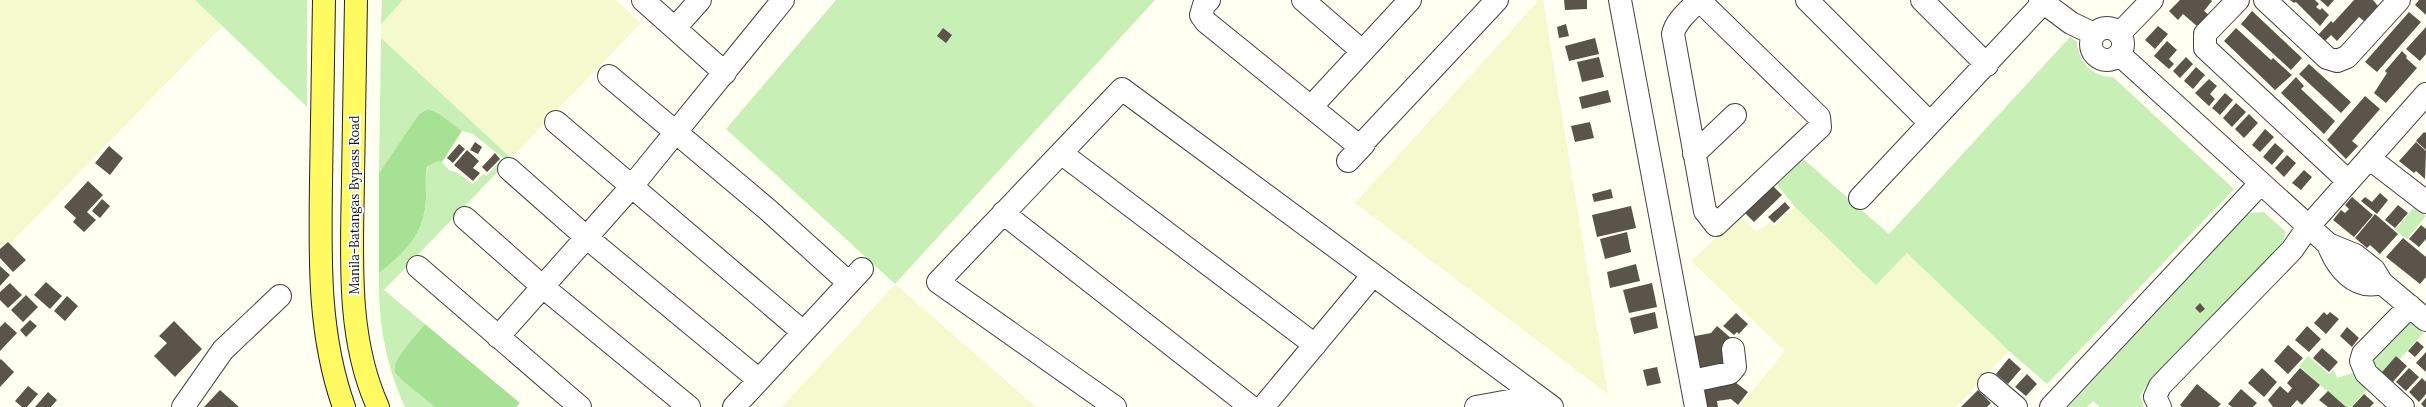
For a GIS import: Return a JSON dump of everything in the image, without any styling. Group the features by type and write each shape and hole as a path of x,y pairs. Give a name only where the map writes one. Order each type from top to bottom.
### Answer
{"main road":[{"path":"324,0 320,247 322,303 329,355 344,407"},
{"name":"Manila-Batangas Bypass Road","path":"356,0 352,248 354,301 360,349 378,407"}],"street":[{"path":"643,0 725,74"},
{"path":"675,28 700,0"},
{"path":"498,337 632,186 675,132 725,74 783,0"},
{"path":"1303,0 1362,51"},
{"path":"1348,161 1497,0"},
{"path":"1620,0 1696,407"},
{"path":"1699,0 1826,125 1820,128 1718,224 1715,224 1706,215 1673,34 1676,26 1699,0"},
{"path":"1807,0 1930,124"},
{"path":"1922,0 1987,65"},
{"path":"2120,33 2152,0"},
{"path":"2238,0 2205,34 2205,48 2348,181"},
{"path":"2265,0 2327,58 2337,61 2347,57 2399,0"},
{"path":"1860,198 1987,65 2041,2 2071,23 2094,34"},
{"path":"1200,3 1201,15 1206,22 1357,144 1364,144"},
{"path":"1311,107 1362,51 1401,3"},
{"path":"2108,27 2120,33 2124,44 2120,56 2108,61 2096,56 2091,44 2094,34 2108,27"},
{"path":"2120,56 2328,244 2335,262 2357,282 2370,285 2382,283 2426,320"},
{"path":"609,76 767,209 855,276 734,407"},
{"path":"1115,407 938,282 1122,89 1544,402"},
{"path":"2160,407 2155,397 2160,386 2292,250 2308,226 2426,94"},
{"path":"1694,154 1735,115"},
{"path":"556,122 803,332"},
{"path":"1061,153 1315,345"},
{"path":"2369,158 2426,202"},
{"path":"509,170 586,237 759,380"},
{"path":"2051,407 2260,184"},
{"path":"1003,213 1251,407"},
{"path":"465,218 543,287 689,407"},
{"path":"418,267 580,407"},
{"path":"1263,407 1373,275"},
{"path":"183,407 223,350 280,296"},
{"path":"2403,407 2366,373 2360,361 2363,354 2410,306"},
{"path":"1692,381 1730,373 1735,367 1733,349"},
{"path":"1989,384 2016,407"},
{"path":"1476,407 1544,402"},
{"path":"2020,407 2026,407"}],"green space":[{"path":"0,0 195,0 222,26 0,254"},
{"path":"195,0 307,0 307,107"},
{"path":"382,0 403,0 381,24"},
{"path":"403,0 616,0 641,23 511,158 381,38 381,24"},
{"path":"836,0 1155,0 895,284 726,129"},
{"path":"1539,0 1543,0 1608,394 1355,203"},
{"path":"2070,37 2077,42 2080,56 2088,67 2099,74 2113,77 2234,189 2047,384 2009,351 1907,253 1876,285 1795,207 1775,182 1801,157 1889,234"},
{"path":"381,38 511,158 384,290 425,324 394,367 395,374 435,407 405,407 398,391 392,375 384,342 380,308 379,273 398,257 418,232 425,210 426,178 428,167 438,161 442,162 449,170 458,173 473,184 483,174 486,176 503,158 473,134 462,131 438,113 428,109 419,114 379,173"},
{"path":"428,109 438,113 462,131 442,162 438,161 427,167 425,210 418,232 398,257 379,273 379,173 419,114"},
{"path":"2415,206 2426,216 2407,239 2395,230"},
{"path":"1795,207 1876,285 1907,253 2009,351 1956,407 1739,407 1785,351 1691,261 1739,216 1757,232 1770,222 1774,226"},
{"path":"2264,212 2286,232 2283,242 2144,389 2140,396 2144,407 2100,407 2093,401 2087,407 2068,407 2245,216 2251,213"},
{"path":"895,284 1036,407 782,407"},
{"path":"2411,320 2423,333 2400,359 2396,356 2380,374 2370,359"},
{"path":"425,324 520,403 516,407 435,407 407,384 395,373 395,368 400,355"},
{"path":"2308,356 2329,374 2334,369 2337,378 2353,373 2369,387 2351,407 2345,407 2299,366"}],"building":[{"path":"1564,0 1587,0 1587,9 1565,10"},
{"path":"2180,0 2211,0 2212,1 2204,11 2209,15 2198,27 2183,14 2178,20 2169,11"},
{"path":"2290,0 2315,0 2319,4 2316,7 2320,10 2322,8 2329,15 2320,26 2296,2 2294,3"},
{"path":"2320,0 2334,0 2328,7"},
{"path":"2354,0 2373,0 2378,6 2364,21 2359,17 2337,41 2331,35 2325,41 2318,35 2331,21 2333,23"},
{"path":"2419,0 2426,0 2426,15 2415,5"},
{"path":"2252,11 2302,58 2291,70 2241,24"},
{"path":"2409,12 2421,22 2377,72 2365,62"},
{"path":"1566,24 1569,36 1559,38 1557,27"},
{"path":"2158,26 2168,34 2155,49 2145,40"},
{"path":"2426,27 2426,54 2420,61 2406,49"},
{"path":"943,28 952,35 946,43 937,36"},
{"path":"2236,28 2271,60 2273,58 2292,75 2275,90 2224,41"},
{"path":"1595,38 1599,54 1569,61 1565,46"},
{"path":"2167,41 2177,50 2169,59 2174,64 2169,69 2154,56"},
{"path":"2402,51 2407,56 2406,58 2417,68 2386,103 2374,93 2387,73 2385,71"},
{"path":"1599,57 1604,77 1582,82 1577,62"},
{"path":"2186,57 2193,64 2180,78 2173,71"},
{"path":"2309,64 2351,102 2341,113 2299,74"},
{"path":"2196,67 2205,75 2193,89 2184,81"},
{"path":"2296,77 2304,86 2301,89 2335,121 2324,134 2281,93"},
{"path":"2209,79 2217,86 2210,94 2215,99 2209,106 2195,93"},
{"path":"1608,90 1611,102 1582,109 1579,97"},
{"path":"2225,93 2233,100 2220,115 2212,108"},
{"path":"2365,96 2380,109 2352,141 2358,146 2346,159 2327,140"},
{"path":"2236,103 2246,112 2232,127 2223,118"},
{"path":"2249,114 2258,123 2244,138 2235,129"},
{"path":"1590,122 1594,138 1575,142 1571,126"},
{"path":"2265,129 2274,137 2260,152 2252,145"},
{"path":"2424,132 2426,133 2426,150 2416,141"},
{"path":"475,142 482,147 478,154 470,150"},
{"path":"2416,142 2426,151 2425,179 2416,171 2414,173 2399,161"},
{"path":"2275,143 2284,151 2272,165 2263,157"},
{"path":"459,144 465,149 453,163 447,158"},
{"path":"109,146 123,158 110,175 95,163"},
{"path":"467,150 479,161 473,168 480,173 473,181 454,165"},
{"path":"495,153 500,159 487,172 482,167"},
{"path":"2287,155 2296,163 2284,177 2275,168"},
{"path":"2304,170 2312,177 2301,190 2292,183"},
{"path":"88,181 103,195 87,212 96,220 84,232 73,222 76,218 64,207"},
{"path":"1773,186 1782,195 1754,222 1745,213"},
{"path":"1611,189 1613,198 1594,202 1592,194"},
{"path":"2380,193 2388,200 2377,214 2361,201 2365,197 2372,202"},
{"path":"2352,197 2373,215 2354,237 2333,220 2341,210 2345,213 2349,209 2345,205"},
{"path":"102,199 110,206 100,218 92,211"},
{"path":"1785,202 1790,208 1774,223 1768,217"},
{"path":"2398,205 2408,213 2395,228 2385,220"},
{"path":"1631,206 1636,228 1597,237 1592,215"},
{"path":"2375,214 2398,234 2380,254 2370,245 2367,248 2355,238"},
{"path":"2421,225 2426,229 2426,239 2419,247 2409,239"},
{"path":"1627,232 1631,252 1605,259 1600,239"},
{"path":"2403,238 2426,257 2426,277 2420,284 2386,257"},
{"path":"8,242 26,260 13,272 0,258 0,249"},
{"path":"1636,264 1640,281 1610,288 1607,272"},
{"path":"0,266 10,275 0,286"},
{"path":"46,282 62,296 50,309 34,295"},
{"path":"10,283 22,295 8,308 0,300 0,292"},
{"path":"1652,283 1657,307 1629,313 1623,290"},
{"path":"26,295 38,307 23,322 11,310"},
{"path":"67,296 78,306 65,321 54,311"},
{"path":"2200,303 2205,309 2200,313 2195,308"},
{"path":"1655,312 1658,328 1634,334 1630,318"},
{"path":"2324,312 2327,315 2330,312 2339,319 2326,334 2314,323"},
{"path":"1736,313 1748,324 1739,334 1737,332 1734,335 1723,326"},
{"path":"30,320 37,326 26,337 20,330"},
{"path":"174,321 202,349 175,377 154,356 167,343 159,336"},
{"path":"5,322 17,333 0,351 0,327"},
{"path":"1717,326 1733,340 1729,366 1696,372 1690,337 1711,333"},
{"path":"2307,326 2321,339 2309,352 2295,340"},
{"path":"2347,327 2359,338 2352,347 2340,336"},
{"path":"2417,341 2424,347 2415,357 2408,351"},
{"path":"2288,345 2303,358 2288,374 2274,361"},
{"path":"2322,348 2338,362 2329,372 2313,358"},
{"path":"2426,352 2426,372 2416,363"},
{"path":"2396,356 2407,366 2393,382 2382,372"},
{"path":"2009,358 2021,369 2008,384 1996,374"},
{"path":"1,359 14,372 0,387 0,360"},
{"path":"1657,367 1661,383 1647,386 1643,370"},
{"path":"2262,368 2277,382 2264,397 2248,383"},
{"path":"2300,368 2320,385 2302,405 2297,400 2291,407 2273,407 2268,400 2280,386 2288,393 2292,388 2287,383"},
{"path":"2409,368 2419,377 2406,391 2396,382"},
{"path":"2027,374 2037,384 2026,396 2015,387"},
{"path":"2422,378 2426,382 2426,394 2419,402 2409,392"},
{"path":"1735,382 1748,392 1738,405 1731,399 1717,401 1718,407 1703,407 1700,388"},
{"path":"2197,384 2221,404 2218,407 2182,407 2180,405"},
{"path":"28,386 38,394 27,407 22,407 15,401"},
{"path":"2241,389 2257,403 2253,407 2232,407 2228,404"},
{"path":"220,390 239,407 204,407"},
{"path":"1978,390 1991,403 1987,407 1961,407"},
{"path":"2328,391 2346,407 2328,407 2319,400"},
{"path":"48,392 57,400 51,407 35,407"},
{"path":"2364,394 2374,403 2370,407 2352,407"},
{"path":"2426,398 2426,407 2424,407 2421,404"}]}
